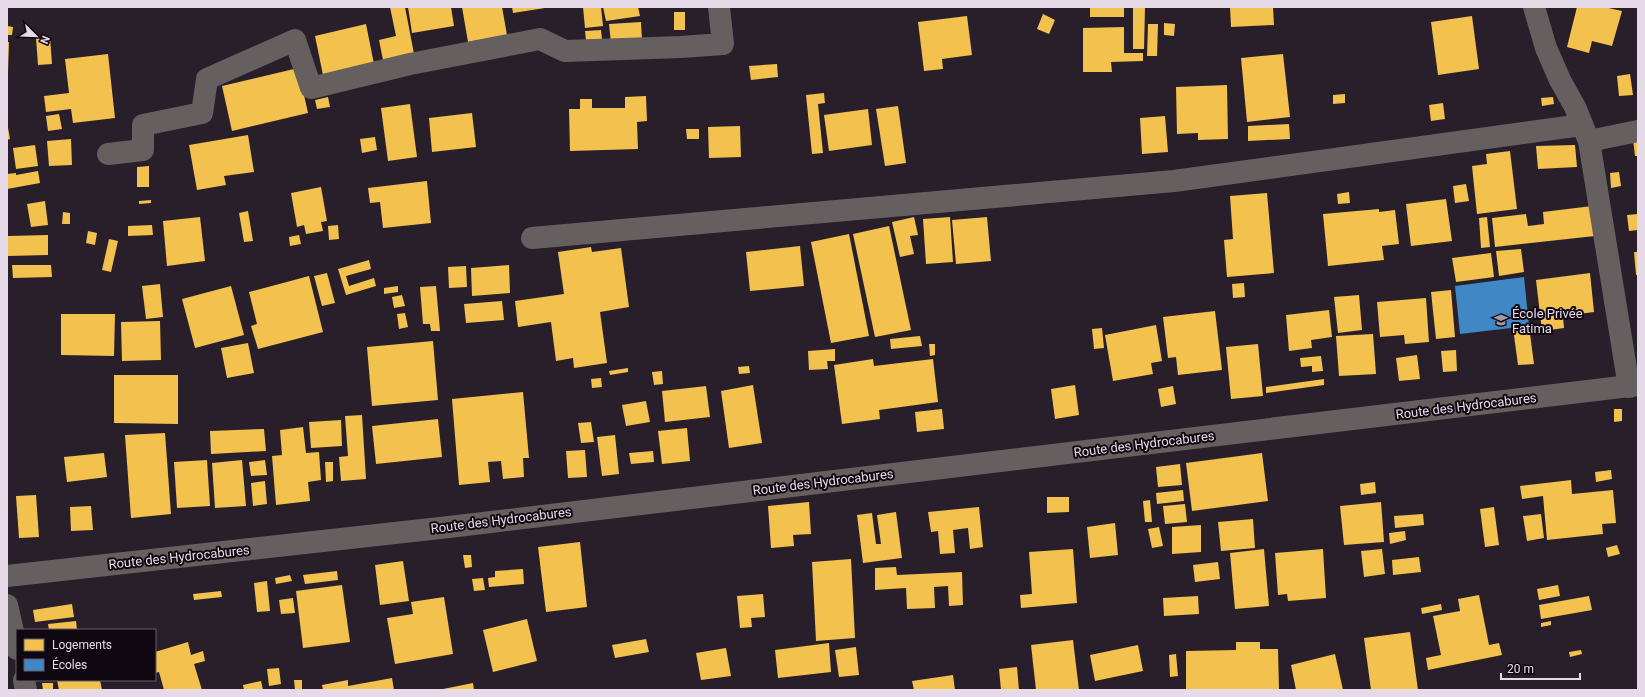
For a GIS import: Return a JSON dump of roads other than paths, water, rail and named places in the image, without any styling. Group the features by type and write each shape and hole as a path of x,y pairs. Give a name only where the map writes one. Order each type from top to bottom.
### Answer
{"street":[{"path":"108,154 143,150 143,125 202,113 207,79 295,40 311,88 410,64 540,39 565,51 723,44 719,7"},
{"path":"1534,7 1546,48 1586,133 1633,386"},
{"path":"532,238 1174,182 1586,133 1638,131"},
{"name":"Route des Hydrocabures","path":"7,576 449,527 1633,386"},
{"path":"7,605 16,645"}],"place":[{"name":"École Privée Fatima","path":"1501,320"}]}
